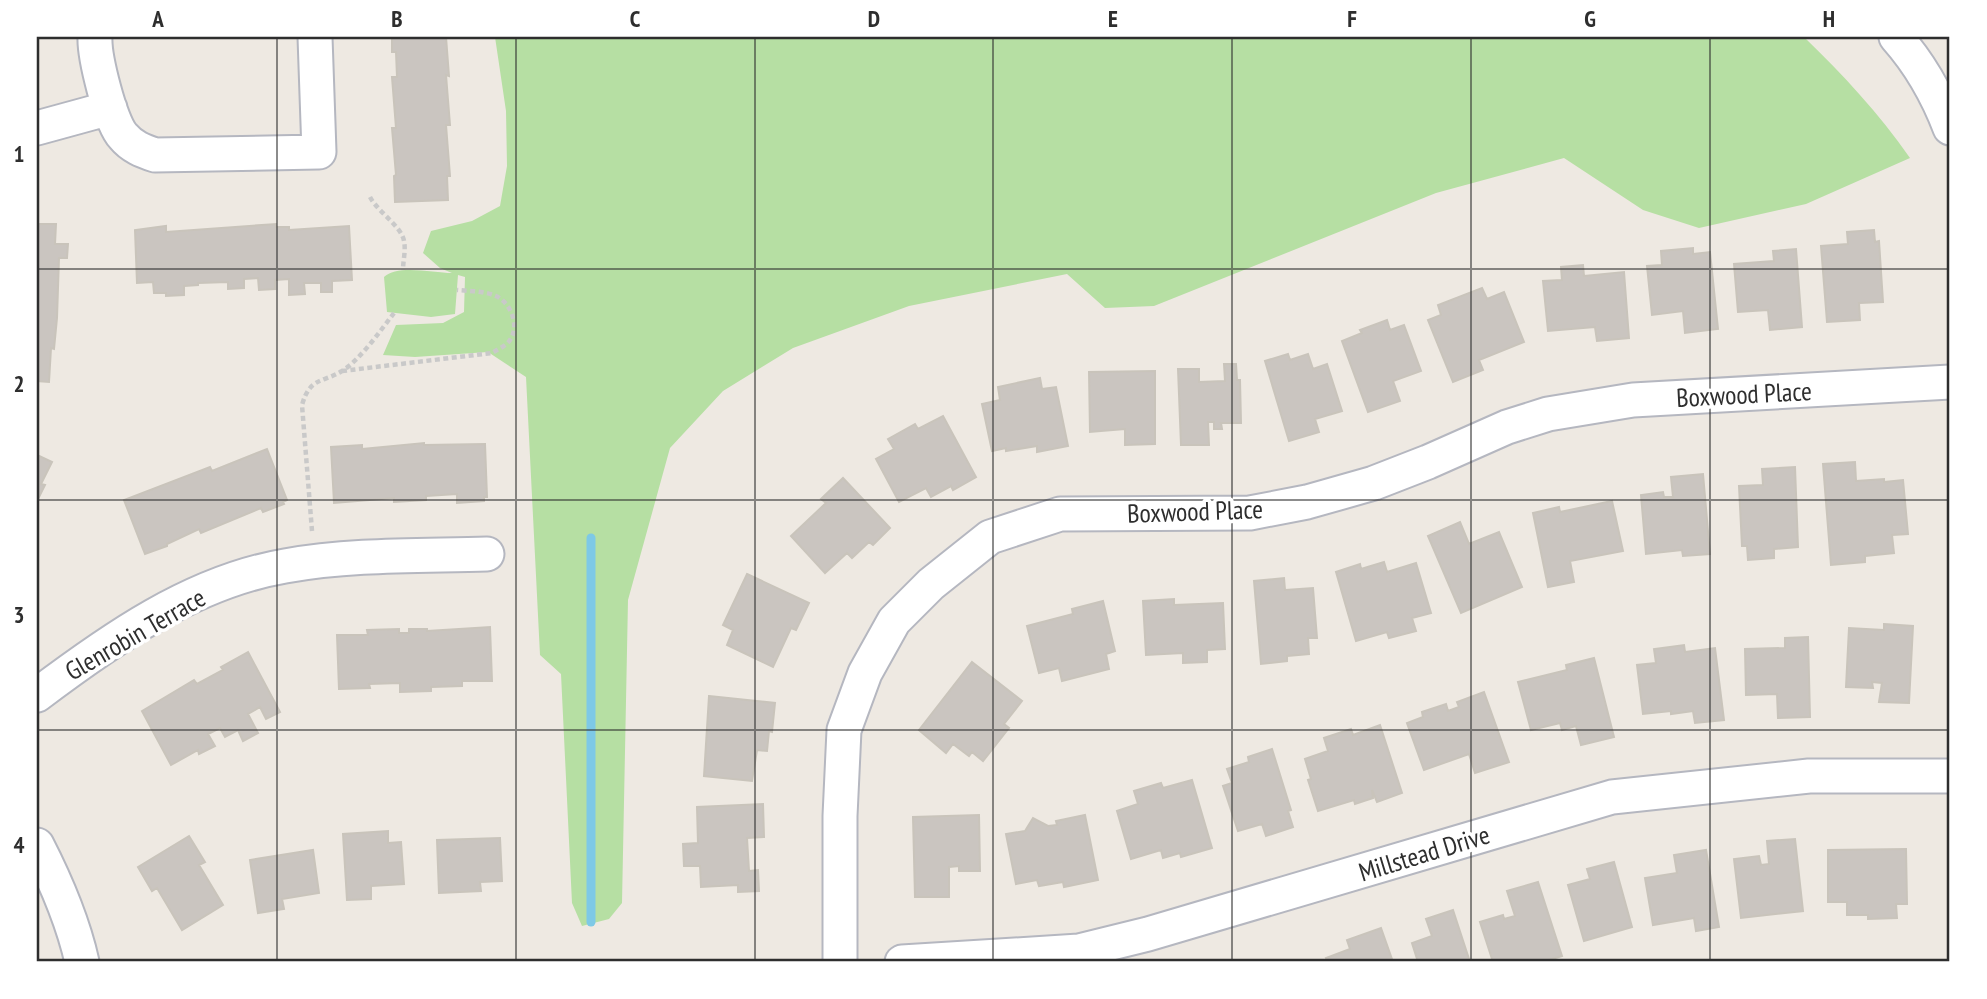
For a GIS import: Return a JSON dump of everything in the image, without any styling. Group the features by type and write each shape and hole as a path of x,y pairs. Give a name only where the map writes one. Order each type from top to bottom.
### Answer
{"street":[{"path":"95,37 96,58 110,108 121,135 138,149 155,155 319,152 315,37"},
{"path":"1896,37 1917,61 1950,128"},
{"path":"37,128 110,108"},
{"name":"Boxwood Place","path":"841,962 840,816 844,730 865,673 894,621 932,584 990,537 1060,514 1250,513 1307,502 1374,483 1507,427 1548,414 1633,400 1950,382"},
{"name":"Glenrobin Terrace","path":"37,695 85,659 141,624 187,598 238,578 282,566 326,559 486,554"},
{"name":"Millstead Drive","path":"902,962 1079,951 1148,934 1612,797 1732,782 1809,776 1950,776"},
{"path":"37,845 78,943 82,962"}],"path":[{"path":"370,197 375,207 399,229 404,240 403,270"},
{"path":"312,531 302,405 305,392 317,380 342,371 492,353 509,342 514,332 513,313 499,297 457,290"},
{"path":"342,371 369,345 394,313"}],"green space":[{"path":"495,37 1804,37 1860,95 1910,158 1806,204 1699,228 1643,210 1564,158 1436,193 1154,306 1105,308 1067,274 909,306 793,348 723,391 670,448 628,600 622,903 609,919 582,926 572,903 561,674 540,655 526,377 488,352 415,357 383,355 396,325 443,323 464,312 465,277 458,275 455,314 431,317 387,312 384,277 406,270 452,273 440,268 423,253 431,231 472,221 500,206 507,166 506,111"}],"building":[{"path":"392,37 446,37 450,125 446,125 450,176 447,176 448,200 395,202 392,128 396,128 392,77 397,77 396,52 392,52"},
{"path":"37,224 56,224 55,244 68,244 67,258 59,258 57,318 54,349 51,348 49,382 37,381"},
{"path":"276,224 276,227 289,227 289,230 349,226 352,280 332,281 332,292 321,292 321,283 304,283 305,294 289,295 289,279 275,280 275,289 259,290 258,278 244,279 244,288 228,289 228,282 198,283 184,286 184,295 166,296 166,293 154,293 153,282 137,283 135,230 166,226 166,232"},
{"path":"1874,230 1875,242 1879,241 1883,302 1859,303 1860,320 1827,322 1821,246 1848,244 1847,232"},
{"path":"1693,248 1693,254 1710,252 1718,329 1685,333 1683,311 1652,315 1647,266 1662,265 1661,251"},
{"path":"1796,249 1802,327 1770,330 1768,310 1738,312 1734,264 1774,261 1773,251"},
{"path":"1583,265 1584,276 1624,272 1629,338 1597,341 1595,327 1548,331 1543,281 1562,280 1561,267"},
{"path":"1482,288 1487,299 1504,292 1524,342 1479,360 1483,370 1453,382 1428,320 1441,315 1438,305"},
{"path":"1387,320 1390,330 1404,325 1421,371 1393,381 1400,401 1368,412 1342,341 1362,333 1360,330"},
{"path":"1288,354 1290,360 1308,354 1313,369 1327,364 1342,411 1315,419 1319,432 1289,441 1265,361"},
{"path":"1224,364 1236,364 1237,380 1240,380 1241,423 1221,423 1222,429 1214,429 1214,422 1208,422 1209,445 1181,445 1178,369 1199,369 1199,382 1225,381"},
{"path":"1155,371 1155,444 1125,445 1125,429 1090,432 1089,372"},
{"path":"1040,378 1042,389 1056,387 1068,446 1037,452 1037,446 992,451 982,404 1000,400 998,387"},
{"path":"943,416 976,477 953,490 951,486 931,497 926,488 899,502 876,459 894,449 888,439 915,424 918,429"},
{"path":"424,443 485,444 487,497 484,497 484,501 457,503 457,494 426,496 426,500 394,502 394,498 334,503 331,447 362,445 362,449"},
{"path":"267,449 287,500 284,504 263,512 261,508 201,533 199,529 145,554 124,500 210,467 212,471"},
{"path":"37,455 52,462 41,484 45,485 37,501"},
{"path":"1855,462 1856,481 1903,480 1908,534 1892,535 1894,553 1865,556 1865,562 1831,565 1823,464"},
{"path":"1795,467 1798,547 1774,549 1774,558 1748,560 1747,546 1742,546 1739,486 1763,485 1762,469"},
{"path":"1703,474 1710,554 1683,556 1682,550 1646,554 1641,495 1663,492 1664,497 1673,497 1671,477"},
{"path":"843,478 890,528 873,545 869,542 852,558 847,553 825,573 791,536 826,503 821,499"},
{"path":"1612,501 1623,551 1570,561 1574,582 1548,587 1533,513 1559,507 1560,512"},
{"path":"1460,522 1469,544 1499,532 1522,587 1461,613 1428,536"},
{"path":"1384,562 1387,572 1416,563 1431,613 1412,618 1416,631 1389,638 1387,632 1356,641 1336,572 1360,564 1361,569"},
{"path":"747,574 809,603 796,630 791,628 773,667 727,645 733,630 723,625"},
{"path":"1284,578 1285,590 1313,588 1317,638 1308,638 1309,654 1287,656 1287,661 1261,664 1254,581"},
{"path":"1174,599 1174,605 1223,603 1225,649 1207,650 1207,662 1183,663 1183,653 1146,655 1143,601"},
{"path":"1103,601 1115,651 1106,654 1109,669 1062,681 1059,668 1039,673 1027,626 1073,614 1072,609"},
{"path":"1884,624 1913,626 1909,703 1879,702 1882,683 1872,682 1873,688 1846,687 1849,628 1884,630"},
{"path":"490,627 492,681 462,681 462,686 431,687 431,691 400,692 400,683 339,689 337,635 368,635 367,630 399,629 399,633 409,633 409,629 427,631"},
{"path":"1808,637 1810,717 1778,718 1777,694 1746,695 1745,649 1785,648 1785,638"},
{"path":"1684,645 1685,652 1715,648 1724,720 1695,723 1693,711 1643,714 1637,665 1656,663 1654,649"},
{"path":"248,652 280,712 266,719 260,707 248,714 258,733 243,741 238,730 225,737 220,728 208,734 215,746 199,754 198,750 171,765 142,711 194,680 197,684 223,670 221,667"},
{"path":"1594,658 1614,737 1581,745 1576,726 1562,730 1560,723 1531,730 1518,682 1567,670 1566,665"},
{"path":"972,662 1022,701 1004,724 1009,728 983,761 972,752 969,756 953,744 946,753 919,730"},
{"path":"1484,692 1509,762 1475,773 1469,754 1424,770 1407,723 1423,717 1422,712 1446,704 1448,711 1459,707 1457,702"},
{"path":"709,696 775,703 767,751 757,750 752,781 704,776"},
{"path":"1380,725 1402,793 1377,802 1372,790 1373,798 1355,804 1354,800 1318,811 1308,780 1311,779 1305,759 1328,751 1324,738 1351,729 1353,735"},
{"path":"1272,749 1291,810 1288,811 1293,827 1266,836 1262,824 1238,831 1223,786 1232,783 1227,769 1249,762 1248,757"},
{"path":"1192,780 1212,848 1181,857 1180,853 1163,858 1161,850 1131,859 1117,811 1138,804 1134,791 1161,783 1163,788"},
{"path":"763,804 764,837 747,838 749,871 758,870 759,891 738,892 738,885 701,887 700,866 684,866 683,844 698,843 697,807"},
{"path":"979,815 980,871 959,871 959,866 949,867 949,897 915,897 913,817"},
{"path":"1085,815 1098,880 1064,887 1063,882 1039,886 1037,880 1016,884 1006,834 1025,831 1033,818 1048,826 1057,825 1056,821"},
{"path":"388,831 388,843 401,842 404,884 371,886 371,899 347,900 343,834"},
{"path":"189,836 205,862 199,865 223,905 182,930 157,888 152,891 138,867"},
{"path":"500,838 502,881 480,882 481,891 439,893 437,840"},
{"path":"1795,839 1803,911 1741,918 1734,859 1759,856 1761,865 1769,864 1767,841"},
{"path":"1906,849 1907,904 1896,904 1897,918 1868,919 1868,915 1847,915 1847,902 1828,902 1828,850"},
{"path":"313,850 319,893 282,899 284,909 258,913 250,860"},
{"path":"1706,850 1719,927 1696,931 1694,918 1653,925 1645,878 1677,873 1674,855"},
{"path":"1614,862 1632,927 1584,941 1568,885 1590,879 1587,869"},
{"path":"1538,882 1562,956 1542,962 1493,962 1480,922 1503,915 1504,919 1515,916 1507,891"},
{"path":"1453,910 1470,962 1418,962 1412,943 1432,936 1426,919"},
{"path":"1381,928 1393,962 1328,962 1326,958 1350,949 1347,940"}],"waterway":[{"path":"591,538 591,922"}]}
